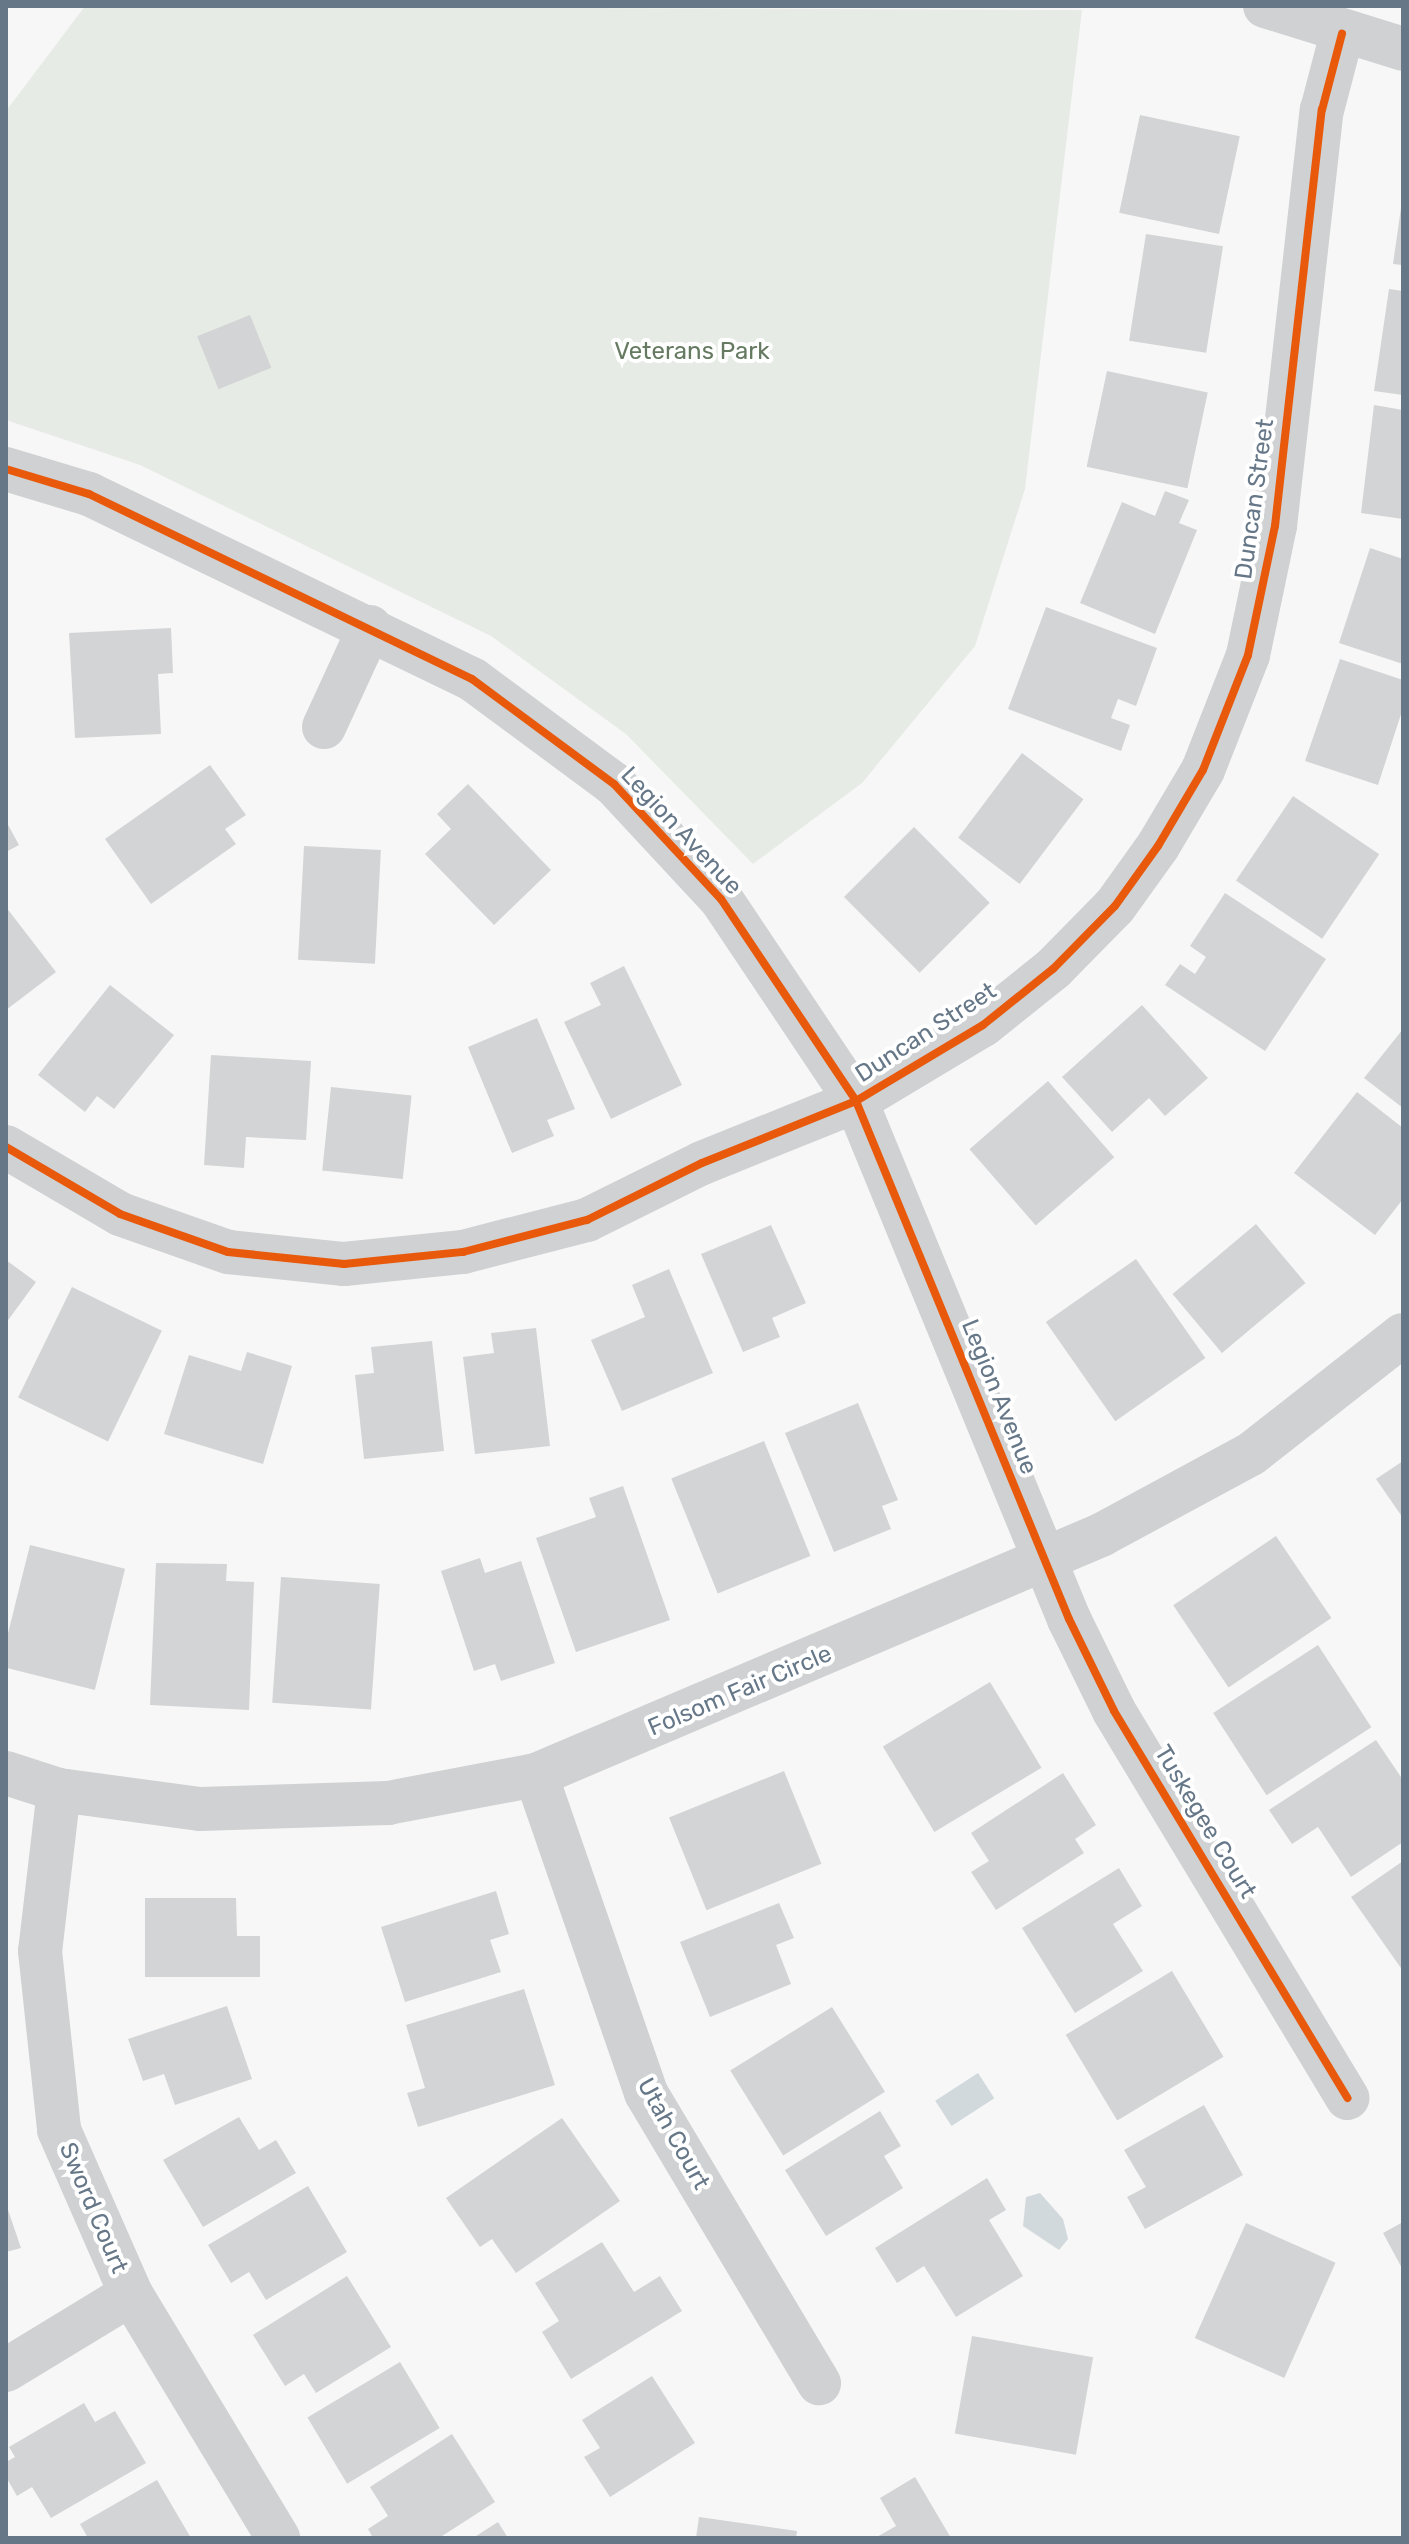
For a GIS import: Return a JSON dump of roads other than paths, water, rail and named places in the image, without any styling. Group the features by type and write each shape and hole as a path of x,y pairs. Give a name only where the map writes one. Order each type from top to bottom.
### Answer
{"street":[{"path":"1265,6 1342,34 1403,49"},
{"name":"Duncan Street","path":"6,1147 120,1214 228,1252 344,1264 463,1252 587,1220 702,1163 856,1101 983,1025 1053,969 1115,906 1203,770 1261,605 1322,110 1342,34"},
{"name":"Legion Avenue","path":"6,469 89,494 370,627 472,679 614,784 721,899 856,1101 1048,1559"},
{"path":"324,727 370,627"},
{"name":"Folsom Fair Circle","path":"6,1773 59,1790 200,1809 388,1803 536,1775 1048,1559 1251,1454 1403,1335"},
{"name":"Tuskegee Court","path":"1048,1559 1114,1711 1347,2098"},
{"name":"Utah Court","path":"536,1775 646,2093 819,2383"},
{"name":"Sword Court","path":"59,1790 40,1951 59,2130 131,2294 278,2538"},
{"path":"6,2370 131,2294"}],"park label":[{"name":"Veterans Park","path":"692,352"}]}
